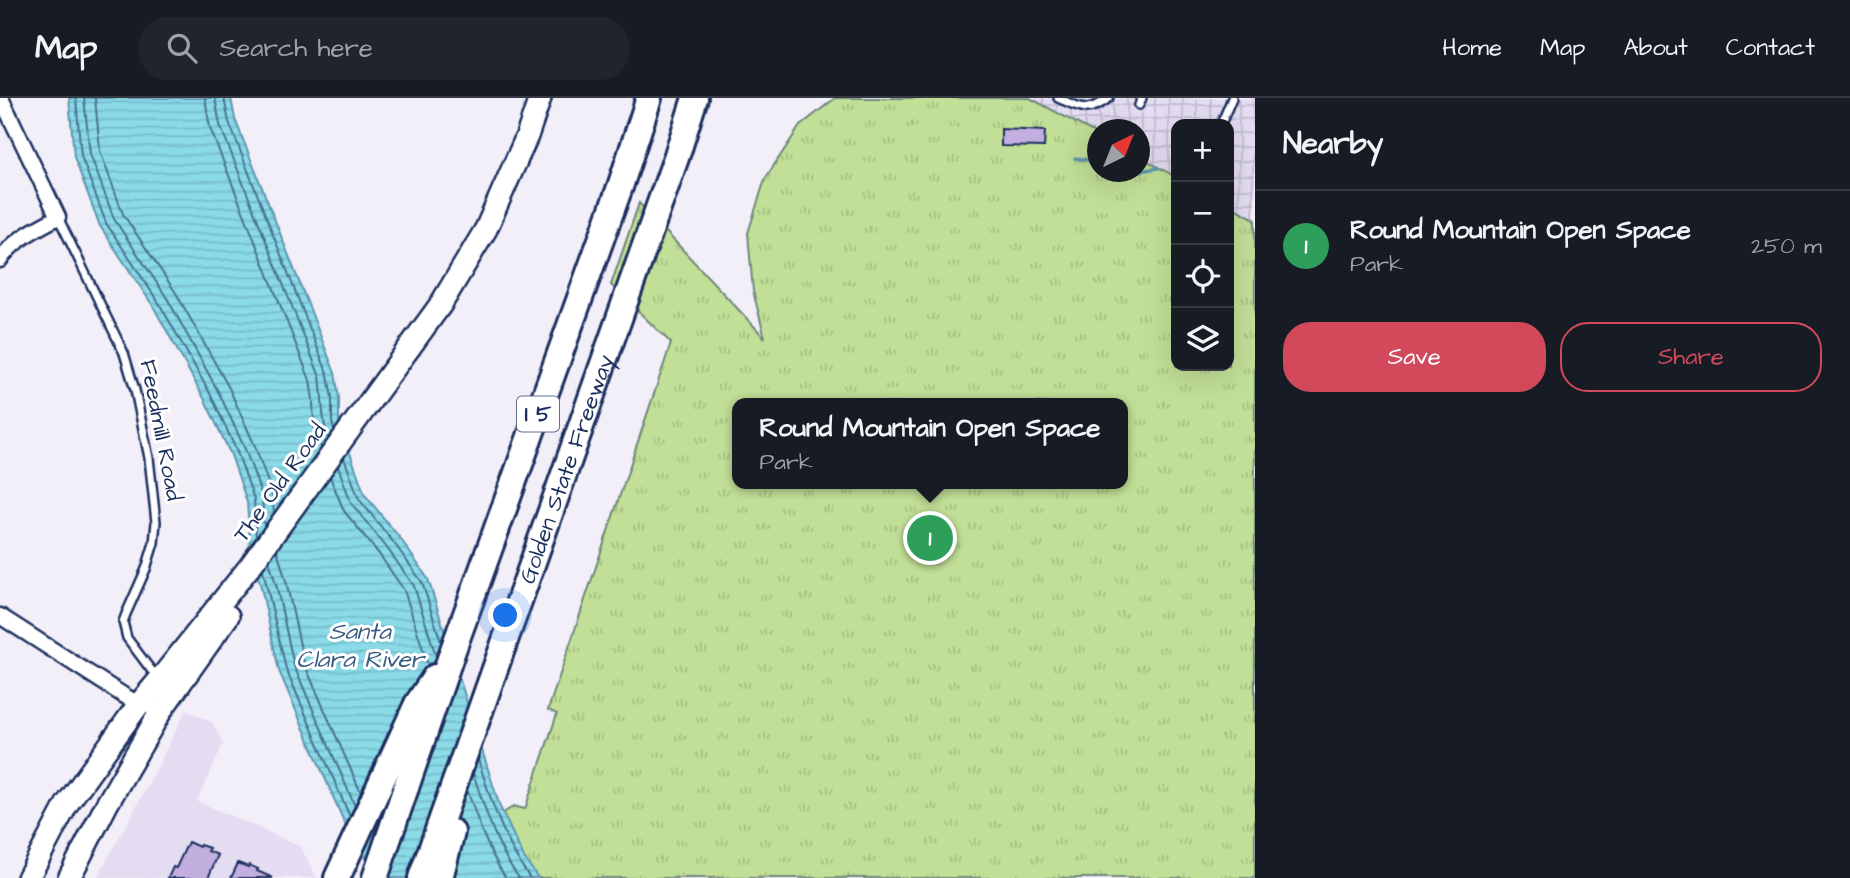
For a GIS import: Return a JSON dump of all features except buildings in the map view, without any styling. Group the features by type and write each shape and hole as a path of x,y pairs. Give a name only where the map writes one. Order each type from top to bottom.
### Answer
{"highway":[{"name":"Golden State Freeway","path":"375,878 453,650 620,187 649,98"},
{"name":"Golden State Freeway","path":"421,878 695,98"},
{"name":"I 5","path":"337,878 416,704 453,650"},
{"name":"I 5","path":"440,878 495,669"}],"main road":[{"name":"The Old Road","path":"28,878 67,804 139,704 168,684 383,394 450,313 492,245 523,180 536,123 552,98"},
{"name":"The Old Road","path":"69,878 107,804 162,709 168,684"}],"street":[{"name":"Feedmill Road","path":"1,98 58,217"},
{"path":"0,260 10,246 23,236 58,217"},
{"path":"0,615 123,695 139,704 162,709"}],"lane":[{"path":"1058,98 1080,108 1094,108 1110,98"},
{"path":"1223,119 1232,98"},
{"name":"Feedmill Road","path":"58,217 124,353 135,390 149,458 156,522 154,543 146,569 123,622 127,638 151,670 168,684"}],"shaded area":[{"path":"1030,98 1255,98 1255,219 1234,208 1234,119 1171,119 1171,174 1150,163 1150,119 1087,119 1087,128"},
{"path":"186,710 213,723 223,744 197,801 300,846 317,878 97,878"}],"green space":[{"path":"835,98 1030,98 1087,129 1087,182 1150,182 1150,163 1171,174 1171,371 1234,371 1234,208 1255,219 1255,878 471,878 490,822 514,806 525,809 557,714 548,710 671,343 611,285 639,203 765,338 753,291 748,233 765,179 800,126"}],"water":[{"name":"Santa Clara River","path":"69,98 231,98 235,119 335,373 339,422 365,495 400,538 428,579 500,807 523,856 538,878 379,878 344,822 279,671 250,549 247,502 231,455 205,400 153,306 100,226 74,157"}],"waterway":[{"path":"1075,158 1087,160"},
{"path":"1150,169 1158,168"}],"place":[{"name":"Round Mountain Open Space","path":"930,538"}]}
